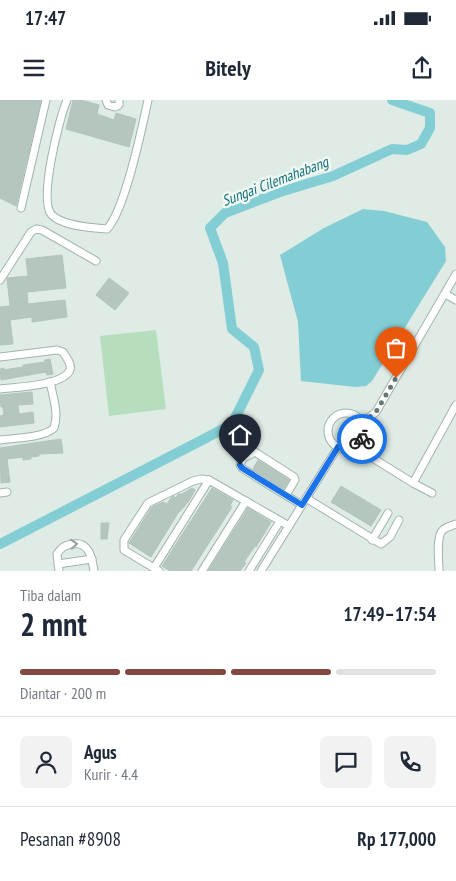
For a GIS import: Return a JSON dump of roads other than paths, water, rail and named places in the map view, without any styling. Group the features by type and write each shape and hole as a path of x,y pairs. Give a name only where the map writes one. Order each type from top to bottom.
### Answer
{"street":[{"path":"21,208 46,100"},
{"path":"67,100 55,137 49,170 48,209 52,216 60,221 91,228 107,228 114,222 123,197 148,100"},
{"path":"106,100 108,105 115,107 119,105 120,100"},
{"path":"0,280 31,232 36,229 42,230 96,261"},
{"path":"362,423 376,412 456,274"},
{"path":"445,294 456,300"},
{"path":"0,357 50,350 63,352 70,365 70,369 61,378 50,382 0,389"},
{"path":"0,440 47,433 54,428 56,419 55,406 50,382"},
{"path":"413,483 456,405"},
{"path":"348,413 354,415 362,423 364,434 355,446 346,449 338,447 333,443 328,432 331,420 348,413"},
{"path":"355,446 432,493"},
{"path":"260,571 338,447"},
{"path":"286,495 295,480 294,477 255,452 243,458 240,465 242,468 302,505"},
{"path":"209,480 154,569 124,550 124,540 148,503 193,481 209,480 288,526"},
{"path":"306,498 372,540 382,544 390,537 399,520"},
{"path":"202,571 246,501"},
{"path":"372,540 388,514"},
{"path":"249,571 280,521"},
{"path":"439,571 439,536 443,530 455,525"},
{"path":"92,559 58,567 57,554 66,545 83,544 88,549 92,559 94,571"}],"water":[{"path":"363,209 384,211 427,222 445,247 446,261 372,381 366,386 355,387 301,381 298,322 280,255 324,228"}],"waterway":[{"name":"Sungai Cilemahabang","path":"0,544 232,424 259,370 254,347 232,329 223,263 210,228 225,213 280,192 333,176 392,149 407,150 421,144 430,128 430,113 392,100"}]}
